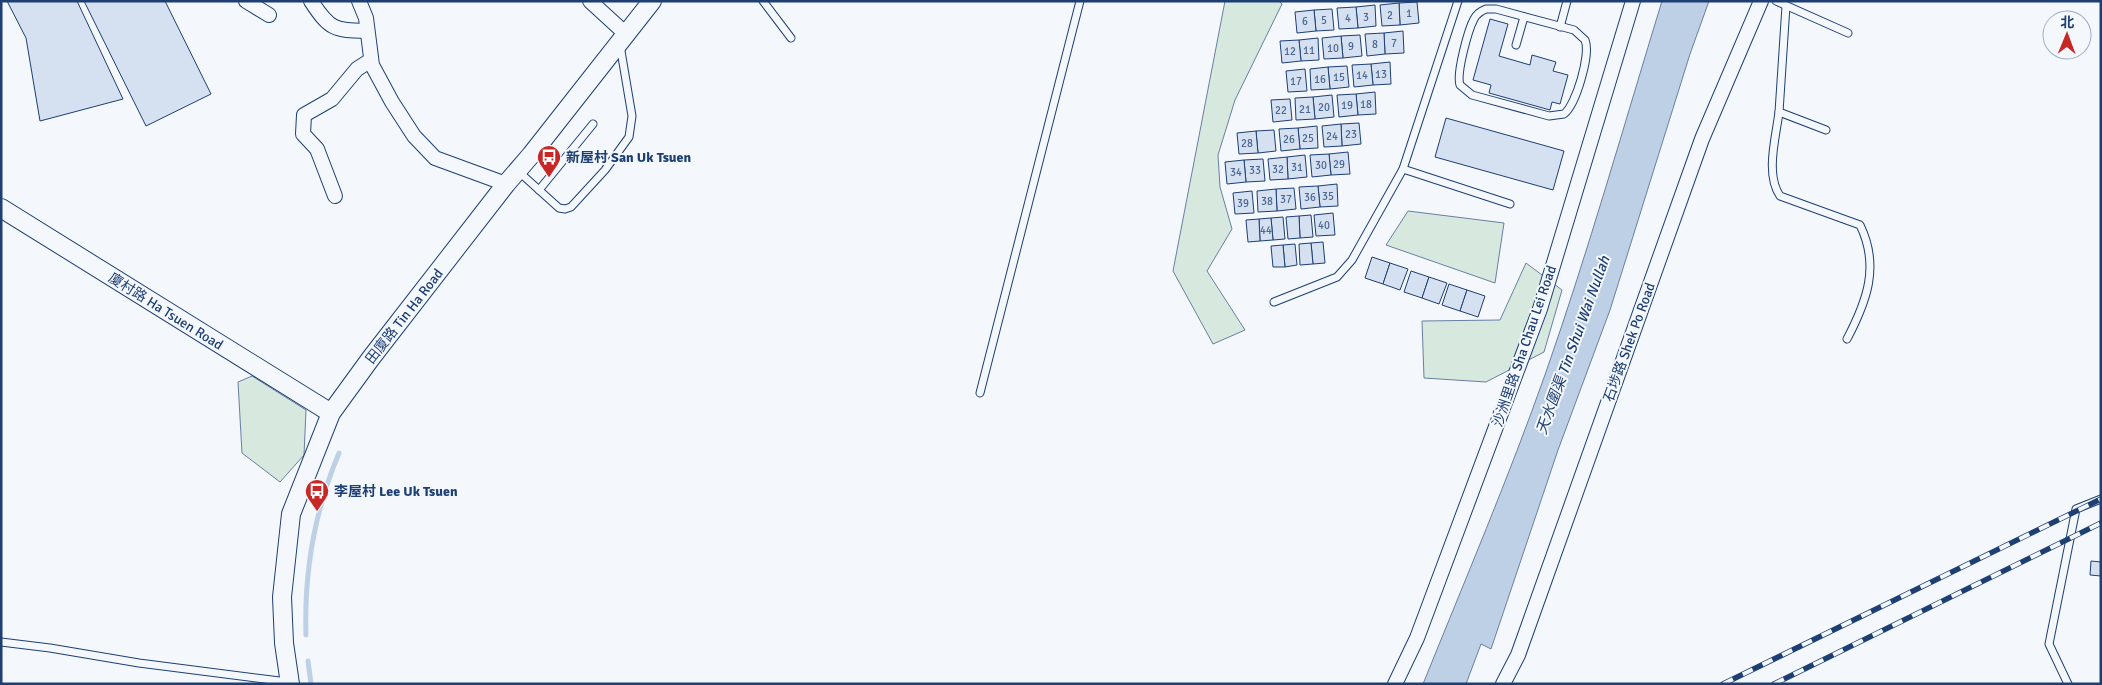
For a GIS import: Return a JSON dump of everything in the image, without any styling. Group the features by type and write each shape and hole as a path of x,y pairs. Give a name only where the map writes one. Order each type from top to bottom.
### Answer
{"street":[{"path":"246,1 269,16"},
{"path":"311,1 327,22 339,30 367,31"},
{"path":"359,1 366,18 371,60 392,102 414,136 434,158 512,178"},
{"path":"590,1 623,38"},
{"name":"田廈路 Tin Ha Road","path":"290,683 284,643 282,597 291,514 331,414 371,358 652,1"},
{"name":"沙洲里路 Sha Chau Lei Road","path":"1395,684 1417,638 1540,309 1632,1"},
{"name":"石埗路 Shek Po Road","path":"1503,684 1518,655 1702,140 1761,1"},
{"path":"335,196 317,149 304,134 304,115 332,99 357,69 371,60"},
{"name":"廈村路 Ha Tsuen Road","path":"3,212 331,414"}],"lane":[{"path":"763,1 791,38"},
{"path":"980,393 1080,1"},
{"path":"1274,302 1336,277 1352,260 1403,169 1458,1"},
{"path":"1560,26 1567,1"},
{"path":"1776,1 1848,33"},
{"path":"1786,6 1779,112 1772,176 1774,187 1780,196 1860,224 1868,240 1871,258 1868,293 1862,312 1847,339"},
{"path":"1491,8 1560,26 1574,30 1582,36 1588,49 1573,103 1564,114 1550,116 1472,94 1464,90 1459,81 1459,71 1472,22 1477,14 1491,8"},
{"path":"1516,45 1524,16"},
{"path":"512,178 539,190 559,208 565,209 571,207 604,170 629,137 632,116 623,38"},
{"path":"1779,112 1826,130"},
{"path":"539,190 592,124"},
{"path":"1403,169 1510,204"},
{"path":"2068,684 2049,644 2076,509 2101,498"},
{"path":"1,642 290,683"}],"shaded area":[{"path":"1225,1 1279,1 1282,4 1235,100 1218,155 1220,187 1232,229 1207,271 1245,330 1213,344 1173,271"},
{"path":"1408,211 1504,223 1495,283 1386,245"},
{"path":"1526,263 1562,290 1544,352 1486,382 1424,378 1422,321 1500,320"},
{"path":"252,376 306,410 304,455 280,482 242,453 238,382"}],"water":[{"name":"天水圍渠 Tin Shui Wai Nullah","path":"1662,1 1709,1 1690,54 1610,310 1558,450 1491,649 1481,644 1466,684 1423,684 1502,489 1546,372 1592,233"}],"building":[{"path":"7,1 77,1 123,99 40,121 26,38"},
{"path":"84,1 165,1 211,94 146,126"},
{"path":"1417,2 1419,23 1400,25 1399,3"},
{"path":"1399,3 1400,25 1382,26 1380,5"},
{"path":"1375,5 1376,26 1358,28 1356,7"},
{"path":"1356,7 1358,28 1339,29 1337,8"},
{"path":"1332,9 1334,30 1316,31 1314,10"},
{"path":"1314,10 1316,31 1297,33 1295,12"},
{"path":"1490,19 1508,24 1499,56 1530,65 1532,55 1556,62 1553,71 1568,75 1560,104 1552,102 1550,110 1489,93 1491,85 1473,80"},
{"path":"1403,31 1404,53 1385,54 1384,33"},
{"path":"1384,33 1385,54 1367,56 1365,34"},
{"path":"1360,35 1362,56 1343,58 1341,36"},
{"path":"1341,36 1343,58 1324,59 1322,38"},
{"path":"1318,38 1319,60 1301,61 1299,40"},
{"path":"1299,40 1301,61 1282,63 1280,41"},
{"path":"1390,62 1391,84 1373,85 1371,64"},
{"path":"1371,64 1373,85 1354,87 1352,65"},
{"path":"1347,66 1349,87 1330,89 1328,67"},
{"path":"1328,67 1330,89 1311,90 1310,69"},
{"path":"1305,69 1307,91 1288,92 1286,71"},
{"path":"1375,92 1376,114 1358,115 1356,94"},
{"path":"1356,94 1358,115 1339,117 1337,95"},
{"path":"1332,95 1334,117 1315,119 1313,97"},
{"path":"1313,97 1315,119 1296,120 1295,98"},
{"path":"1290,99 1292,120 1273,122 1271,100"},
{"path":"1446,118 1564,151 1553,190 1435,157"},
{"path":"1359,123 1361,144 1342,146 1341,124"},
{"path":"1341,124 1342,146 1324,147 1322,126"},
{"path":"1317,126 1318,148 1300,149 1298,128"},
{"path":"1298,128 1300,149 1281,151 1279,129"},
{"path":"1274,130 1276,151 1258,153 1256,131"},
{"path":"1256,131 1258,153 1239,154 1237,133"},
{"path":"1348,152 1350,174 1331,175 1329,154"},
{"path":"1329,154 1331,175 1312,177 1310,155"},
{"path":"1305,155 1307,177 1288,179 1287,157"},
{"path":"1287,157 1288,179 1270,180 1268,159"},
{"path":"1263,159 1265,181 1246,182 1244,160"},
{"path":"1244,160 1246,182 1227,184 1225,162"},
{"path":"1337,184 1338,206 1320,207 1318,186"},
{"path":"1318,186 1320,207 1301,209 1299,187"},
{"path":"1294,188 1296,209 1277,211 1276,189"},
{"path":"1276,189 1277,211 1258,212 1257,191"},
{"path":"1252,191 1254,213 1235,214 1233,193"},
{"path":"1333,213 1335,235 1316,236 1314,215"},
{"path":"1311,215 1313,237 1300,238 1299,216"},
{"path":"1299,216 1300,238 1288,239 1286,217"},
{"path":"1283,217 1285,239 1273,240 1271,218"},
{"path":"1271,218 1273,240 1260,241 1259,219"},
{"path":"1259,219 1260,241 1248,242 1246,220"},
{"path":"1323,242 1325,263 1313,264 1311,243"},
{"path":"1311,243 1313,264 1300,265 1299,244"},
{"path":"1295,244 1297,265 1285,267 1283,245"},
{"path":"1283,245 1285,267 1273,267 1271,246"},
{"path":"1372,257 1390,263 1383,284 1365,278"},
{"path":"1390,263 1408,269 1400,290 1383,284"},
{"path":"1411,271 1429,277 1422,298 1404,292"},
{"path":"1429,277 1447,283 1439,304 1422,298"},
{"path":"1449,284 1467,290 1460,311 1442,305"},
{"path":"1467,290 1485,296 1478,317 1460,311"},
{"path":"2091,561 2101,562 2101,576 2090,575"}],"waterway":[{"path":"306,635 309,565 317,519 339,453"},
{"path":"308,661 311,684"}],"railway":[{"path":"1723,684 2101,499"},
{"path":"1774,684 2101,523"}],"place":[{"name":"新屋村 San Uk Tsuen","path":"549,178"},
{"name":"李屋村 Lee Uk Tsuen","path":"317,512"}]}
